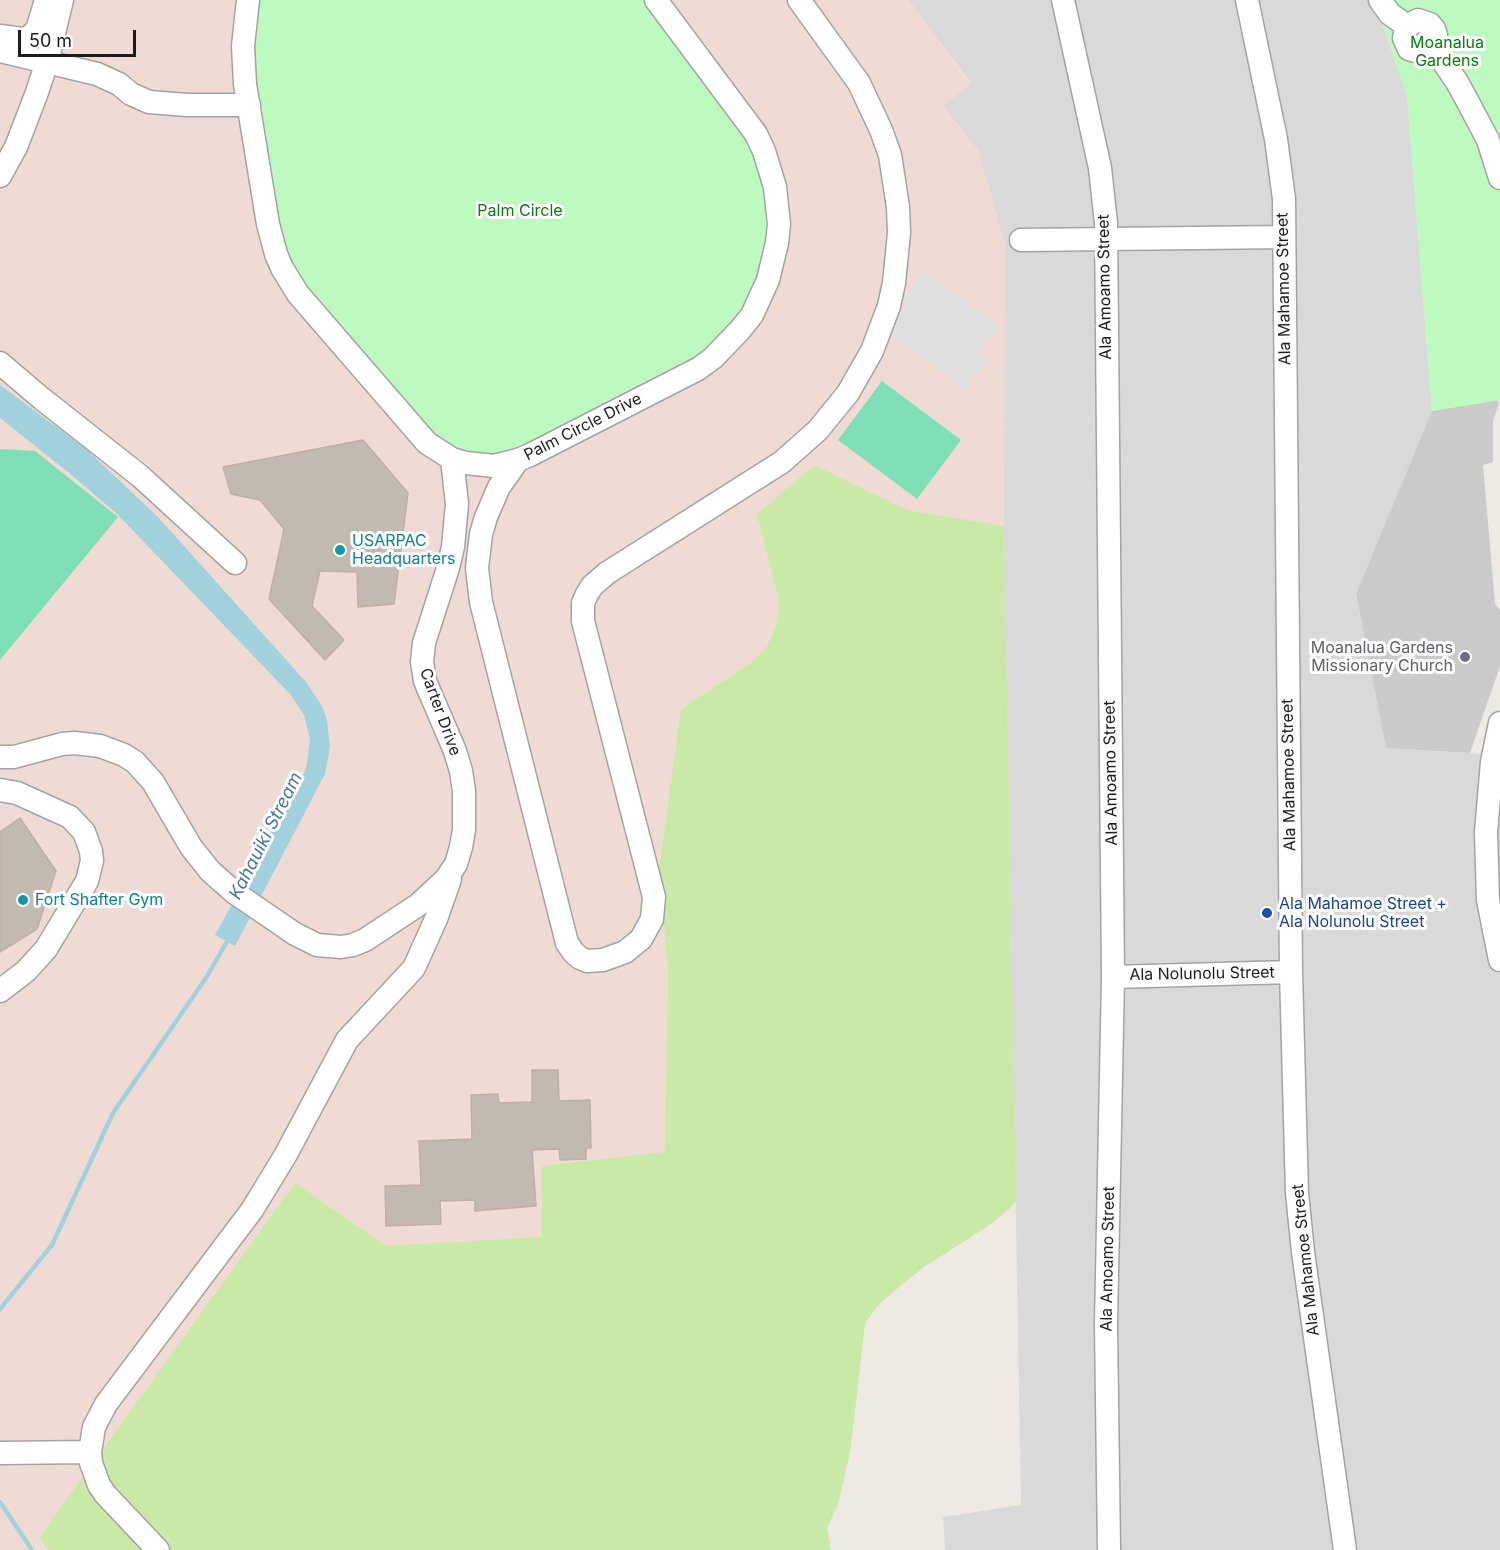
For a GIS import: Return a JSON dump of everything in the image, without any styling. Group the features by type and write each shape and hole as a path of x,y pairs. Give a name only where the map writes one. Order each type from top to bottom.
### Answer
{"street":[{"path":"10,37 29,37 37,30 46,0"},
{"path":"0,176 16,147 48,62 62,0"},
{"name":"Palm Circle Drive","path":"248,0 243,46 249,105 271,239 290,281 416,433 433,448 452,459 494,466 518,460 698,369 713,358 752,315 768,280 774,262 778,234 778,205 776,187 764,151 756,134 656,0"},
{"path":"518,460 499,487 481,534 477,568 480,602 567,943 574,953 587,961 611,958 625,952 641,939 652,919 654,897 584,629 582,612 587,594 607,573 782,462 818,430 848,393 868,358 881,329 894,283 898,250 898,207 893,172 882,130 859,83 799,0"},
{"name":"Ala Amoamo Street","path":"1063,0 1100,168 1104,203 1113,976 1106,1324 1109,1550"},
{"name":"Ala Mahamoe Street","path":"1247,0 1281,172 1284,237 1291,972 1298,1193 1303,1252 1345,1550"},
{"path":"1380,0 1390,14 1407,26 1418,20 1430,24 1436,35 1433,47 1457,82 1488,140 1500,178"},
{"path":"0,51 97,74 149,102 187,105 249,105"},
{"path":"1021,240 1284,237"},
{"path":"0,363 140,476 235,563"},
{"name":"Carter Drive","path":"0,757 14,757 62,744 75,743 100,746 124,755 135,762 153,782 200,859 210,871 235,893 306,941 329,947 354,945 402,916 433,893 446,879 456,864 464,830 462,781 455,751 425,681 422,652 448,568 456,526 452,459"},
{"path":"456,526 481,534"},
{"path":"1500,723 1492,762 1486,832 1488,900 1500,960"},
{"path":"0,790 17,794 70,817 84,832 92,861 87,881 46,949 26,971 0,991"},
{"path":"158,1550 105,1494 94,1474 90,1452 94,1426 106,1404 252,1210 289,1149 346,1040 411,972 428,937 456,864"},
{"path":"402,916 428,937"},
{"name":"Ala Nolunolu Street","path":"1113,976 1291,972"},
{"path":"0,1453 90,1452"}],"shaded area":[{"path":"0,0 908,0 971,84 943,106 979,152 1005,245 1004,526 1016,1201 988,1226 921,1269 881,1302 865,1323 850,1453 838,1504 827,1528 831,1550 0,1550"},
{"path":"908,0 1374,0 1407,96 1432,411 1356,595 1386,748 1496,755 1500,740 1500,1550 945,1550 943,1517 1021,1505 1003,468 979,152 943,106 971,83"},
{"path":"924,271 999,327 979,354 987,360 965,389 888,332 909,304 903,299"},
{"path":"1498,400 1493,421 1493,462 1483,465 1495,604 1500,610 1500,666 1470,753 1386,748 1356,594 1432,411"}],"green space":[{"name":"Palm Circle","path":"257,0 644,0 748,139 762,171 769,224 765,260 744,310 721,338 693,361 526,447 493,456 456,450 433,436 297,276 280,237 253,65"},
{"name":"Moanalua Gardens","path":"1374,0 1500,0 1500,400 1432,411 1407,96"},
{"path":"882,381 961,440 917,499 838,440"},
{"path":"0,449 35,451 118,517 0,660"},
{"path":"814,465 907,510 1004,526 1016,1201 988,1226 921,1269 881,1302 865,1323 850,1453 838,1504 827,1528 831,1550 49,1550 39,1538 295,1183 386,1246 542,1237 542,1166 665,1152 668,971 659,870 681,709 752,662 771,639 778,620 779,601 757,515"}],"water":[{"path":"0,385 86,449 158,517 306,682 322,706 327,720 330,747 325,774 235,946 215,935 303,776 310,739 304,715 290,694 116,513 0,418"}],"building":[{"name":"USARPAC Headquarters","path":"363,440 408,493 394,604 358,607 357,572 320,571 312,606 344,640 325,660 269,599 284,529 260,500 231,494 223,467"},
{"name":"Fort Shafter Gym","path":"20,818 56,871 37,929 0,952 0,832"},
{"path":"532,1070 558,1070 559,1101 590,1100 591,1148 586,1148 586,1159 560,1160 559,1149 532,1150 536,1206 475,1211 475,1200 440,1201 441,1224 386,1226 385,1186 421,1185 419,1141 472,1139 471,1095 498,1094 499,1103 532,1102"}],"waterway":[{"name":"Kahauiki Stream","path":"0,1309 52,1245 113,1113 206,978 229,938"},
{"name":"Kahauiki Stream","path":"0,1502 32,1550"}],"place":[{"name":"USARPAC Headquarters","path":"340,550"},
{"name":"Moanalua Gardens Missionary Church","path":"1465,657"},
{"name":"Fort Shafter Gym","path":"23,900"},
{"name":"Ala Mahamoe Street + Ala Nolunolu Street","path":"1267,913"}]}
